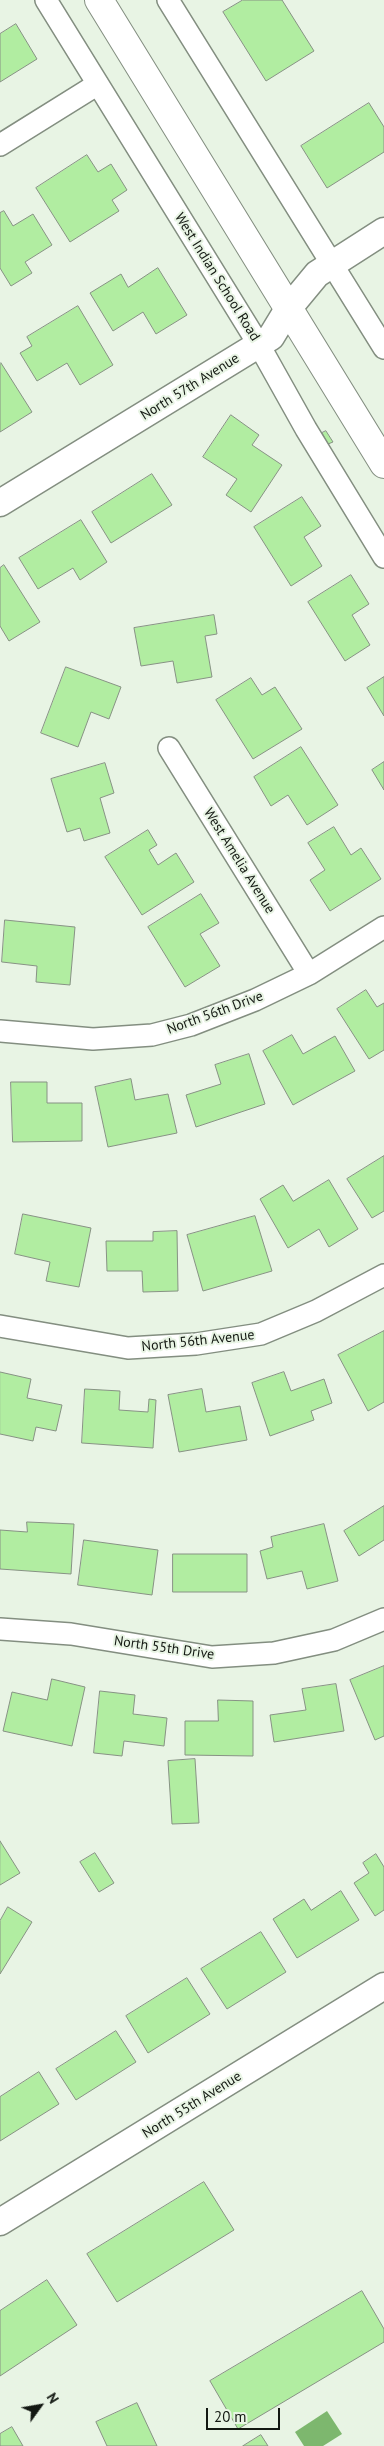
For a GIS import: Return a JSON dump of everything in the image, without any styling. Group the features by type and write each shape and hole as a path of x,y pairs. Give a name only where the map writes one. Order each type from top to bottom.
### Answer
{"main road":[{"path":"99,0 384,464"}],"street":[{"name":"West Indian School Road","path":"46,0 258,345 306,429 384,557"},
{"path":"168,0 384,348"},
{"path":"0,145 98,84"},
{"name":"North 57th Avenue","path":"0,503 271,337 288,309 317,274 384,231"},
{"name":"West Amelia Avenue","path":"169,748 308,974"},
{"name":"North 56th Drive","path":"0,1030 92,1039 152,1035 191,1025 255,1000 308,974 384,927"},
{"name":"North 56th Avenue","path":"0,1326 128,1348 196,1344 261,1334 316,1311 384,1275"},
{"name":"North 55th Drive","path":"0,1629 71,1634 212,1657 274,1652 334,1640 384,1619"},
{"name":"North 55th Avenue","path":"0,2222 384,1986"}],"shaded area":[{"path":"327,2411 342,2434 323,2446 304,2446 295,2432"}],"building":[{"path":"243,0 282,0 314,51 266,81 223,12"},
{"path":"16,24 37,59 0,82 0,34"},
{"path":"369,103 384,127 384,152 327,188 301,146"},
{"path":"87,155 98,172 111,164 127,190 112,200 119,211 70,242 36,188"},
{"path":"4,211 13,226 33,214 52,245 25,262 32,273 11,286 0,268 0,213"},
{"path":"158,268 187,315 156,334 143,312 113,331 90,293 121,274 128,287"},
{"path":"78,306 113,365 80,385 67,363 37,381 20,353 32,346 27,337"},
{"path":"0,364 32,412 0,432"},
{"path":"231,415 259,435 252,445 282,465 251,512 226,495 237,479 203,457"},
{"path":"326,431 333,442 328,444 322,433"},
{"path":"152,474 172,505 111,543 92,512"},
{"path":"302,497 321,526 304,537 322,566 291,586 254,527"},
{"path":"81,520 107,562 80,580 73,568 38,589 19,558"},
{"path":"4,565 40,622 9,641 0,626 0,568"},
{"path":"351,575 369,604 352,615 370,645 345,661 308,602"},
{"path":"214,615 217,634 205,636 212,677 177,683 173,661 141,666 134,628"},
{"path":"66,667 121,687 109,719 91,712 78,747 41,733"},
{"path":"384,677 384,716 367,688"},
{"path":"251,678 262,695 275,687 302,729 253,759 216,700"},
{"path":"301,747 338,805 307,825 288,795 271,806 254,777"},
{"path":"384,762 384,790 372,770"},
{"path":"105,763 114,793 100,798 110,833 84,841 80,828 67,832 51,779"},
{"path":"334,827 351,855 361,848 381,879 330,911 310,880 325,870 308,843"},
{"path":"148,830 157,845 149,850 158,865 176,853 194,882 142,915 105,857"},
{"path":"201,894 219,923 200,934 220,966 185,987 148,927"},
{"path":"5,920 75,927 70,985 36,982 37,966 2,962"},
{"path":"366,990 377,1007 384,1003 384,1050 369,1059 337,1009"},
{"path":"292,1035 303,1054 335,1036 355,1071 293,1105 263,1051"},
{"path":"249,1054 265,1104 196,1127 186,1095 221,1084 215,1065"},
{"path":"131,1079 135,1100 168,1094 177,1133 108,1147 95,1087"},
{"path":"11,1082 47,1082 47,1103 82,1103 82,1141 13,1142"},
{"path":"384,1156 384,1211 372,1218 347,1179"},
{"path":"329,1180 358,1229 329,1247 319,1229 288,1248 260,1199 283,1185 293,1201"},
{"path":"23,1214 91,1228 79,1287 46,1281 50,1262 15,1254"},
{"path":"255,1216 272,1271 203,1291 187,1235"},
{"path":"177,1231 178,1291 143,1292 142,1271 107,1271 106,1241 153,1241 153,1232"},
{"path":"384,1331 384,1402 368,1411 338,1355"},
{"path":"0,1372 31,1379 27,1398 62,1405 56,1431 36,1427 33,1441 0,1434"},
{"path":"284,1372 291,1391 324,1379 332,1403 311,1411 314,1420 270,1436 252,1383"},
{"path":"85,1389 120,1391 119,1410 148,1412 149,1399 156,1400 153,1448 82,1443"},
{"path":"202,1389 206,1412 240,1406 247,1440 179,1452 168,1395"},
{"path":"384,1506 384,1540 359,1556 344,1531"},
{"path":"27,1522 74,1524 71,1574 0,1569 0,1530 27,1532"},
{"path":"324,1524 338,1581 307,1589 302,1571 267,1579 260,1551 273,1547 271,1537"},
{"path":"84,1540 158,1550 152,1595 78,1585"},
{"path":"173,1554 247,1554 247,1592 173,1592"},
{"path":"384,1666 384,1736 375,1740 350,1680"},
{"path":"52,1679 85,1687 72,1746 3,1731 12,1692 47,1700"},
{"path":"336,1684 344,1731 274,1742 270,1715 306,1710 302,1689"},
{"path":"100,1691 135,1695 133,1714 167,1718 164,1746 124,1741 122,1756 94,1753"},
{"path":"218,1700 253,1701 253,1756 185,1755 185,1721 218,1721"},
{"path":"195,1759 199,1823 172,1824 168,1761"},
{"path":"0,1841 20,1873 0,1885"},
{"path":"95,1853 114,1883 99,1892 80,1862"},
{"path":"376,1854 384,1867 384,1910 375,1916 354,1883 369,1873 363,1863"},
{"path":"341,1891 359,1920 297,1958 273,1919 304,1899 311,1910"},
{"path":"8,1907 32,1922 0,1974 0,1921"},
{"path":"261,1932 286,1972 227,2009 201,1969"},
{"path":"187,1978 210,2014 148,2053 126,2016"},
{"path":"116,2031 136,2062 76,2100 56,2069"},
{"path":"39,2072 59,2104 0,2141 0,2097"},
{"path":"204,2182 234,2230 117,2302 87,2254"},
{"path":"47,2280 77,2325 0,2376 0,2311"},
{"path":"362,2291 384,2329 384,2342 238,2429 210,2381"},
{"path":"137,2403 157,2446 107,2446 96,2422"},
{"path":"12,2427 23,2446 0,2446 0,2434"},
{"path":"261,2435 268,2446 243,2446"}]}
